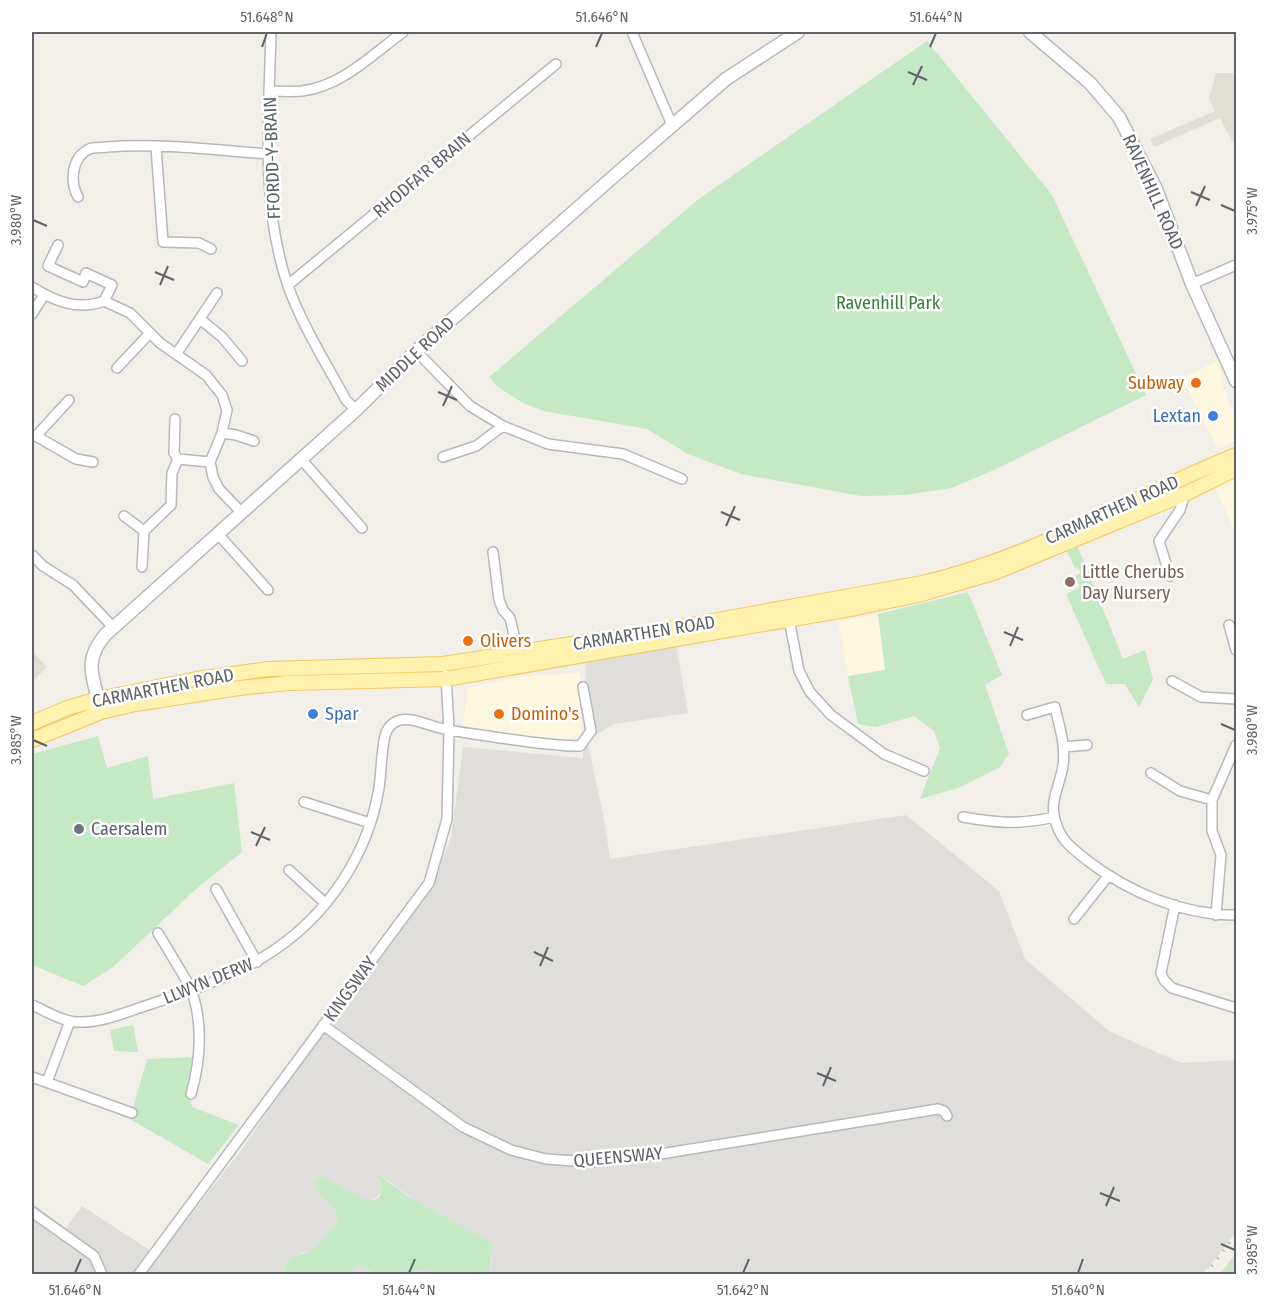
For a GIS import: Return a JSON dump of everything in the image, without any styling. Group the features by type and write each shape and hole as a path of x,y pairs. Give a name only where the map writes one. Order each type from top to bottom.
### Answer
{"main road":[{"name":"CARMARTHEN ROAD","path":"32,740 100,706 197,679 268,669 443,664 656,632 945,578 1002,559 1236,454"},
{"name":"CARMARTHEN ROAD","path":"32,723 66,708 135,704 239,688 279,684 446,679 918,595 996,572 1185,494 1236,469"}],"street":[{"name":"FFORDD-Y-BRAIN","path":"271,32 269,154 274,220 288,285 308,329 346,400 356,410"},
{"path":"269,91 302,91 325,86 348,74 403,32"},
{"path":"632,32 672,125"},
{"name":"MIDDLE ROAD","path":"100,706 90,663 99,643 113,627 356,410 416,351 672,125 726,79 798,32"},
{"name":"RAVENHILL ROAD","path":"1030,32 1090,83 1119,117 1156,189 1192,284 1236,381"},
{"name":"RHODFA'R BRAIN","path":"288,285 556,64"},
{"path":"78,197 73,187 73,170 79,159 90,148 156,147 269,154"},
{"path":"156,147 164,242 199,243 211,249"},
{"path":"58,245 48,266 83,282 86,273 112,285 104,302"},
{"path":"1192,284 1236,265"},
{"path":"32,287 58,301 74,305 94,305 104,302 130,313 160,343 206,375 222,395 227,410 222,433 210,462 213,477 219,489 242,513"},
{"path":"177,353 217,293"},
{"path":"32,314 44,295"},
{"path":"200,319 222,337 242,361"},
{"path":"117,368 150,333"},
{"path":"416,351 470,406 503,426 548,444 623,454 682,479"},
{"path":"69,400 34,436 70,456 84,462 93,462"},
{"path":"175,419 174,453 178,459"},
{"path":"443,457 476,446 503,426"},
{"path":"222,433 254,441"},
{"path":"178,459 210,462"},
{"path":"142,567 144,531 171,505 172,473 178,459"},
{"path":"301,459 362,528"},
{"path":"1170,576 1159,541 1180,510 1185,494"},
{"path":"124,516 144,531"},
{"path":"218,534 268,590"},
{"path":"493,552 499,600 503,610 510,618 518,652"},
{"path":"32,555 43,566 73,585 113,627"},
{"path":"789,619 799,671 810,692 831,715 884,754 924,771"},
{"path":"1229,625 1236,650"},
{"name":"KINGSWAY","path":"139,1275 429,883 447,819 449,730 443,664"},
{"path":"1172,681 1201,697 1236,699"},
{"name":"LLWYN DERW","path":"32,1005 70,1021 99,1020 192,991 226,978 257,962 306,925 345,877 361,848 370,823 378,789 385,733 390,726 402,719 449,730 554,746 580,746 591,731 583,687"},
{"path":"1027,714 1055,707 1064,747 1063,766 1053,805 1054,817 1065,843 1108,876 1141,894 1216,915 1236,915"},
{"path":"1064,747 1087,745"},
{"path":"1216,915 1221,855 1212,831 1212,800 1236,745"},
{"path":"1151,773 1180,791 1212,800"},
{"path":"304,802 370,823"},
{"path":"963,817 1000,823 1029,823 1054,817"},
{"path":"289,870 325,903"},
{"path":"1074,919 1108,876"},
{"path":"216,889 257,962"},
{"path":"1175,905 1161,973 1164,980 1172,988 1236,1008"},
{"path":"158,933 192,991 199,1052 191,1094"},
{"path":"47,1082 70,1021"},
{"name":"QUEENSWAY","path":"323,1025 464,1127 511,1150 546,1159 589,1162 642,1157 938,1109 944,1111 947,1116"},
{"path":"32,1077 132,1113"},
{"path":"32,1212 94,1256 102,1275"}],"shaded area":[{"path":"1216,73 1236,73 1236,148 1220,118 1154,147 1150,139 1215,111 1209,98"},
{"path":"1219,360 1223,387 1228,402 1236,413 1236,440 1218,449 1182,378"},
{"path":"1236,476 1236,534 1214,485"},
{"path":"878,614 885,671 848,676 838,622"},
{"path":"676,645 688,713 614,724 587,740 610,859 906,815 999,891 1025,959 1109,1031 1181,1063 1236,1060 1236,1231 1208,1269 1201,1274 777,1274 761,1272 761,1274 494,1274 489,1273 492,1257 379,1174 381,1191 371,1200 353,1195 325,1178 314,1186 333,1205 338,1221 312,1250 301,1253 284,1272 286,1274 32,1274 32,1203 66,1228 82,1206 159,1256 242,1149 337,1012 430,888 451,838 463,747 583,758 586,662"},
{"path":"32,651 47,667 32,682"},
{"path":"580,673 581,734 558,742 462,728 468,688 524,676"},
{"path":"359,1265 364,1266 375,1274 350,1274"},
{"path":"425,1269 441,1274 399,1274"}],"green space":[{"name":"Ravenhill Park","path":"927,41 1052,195 1146,395 998,468 952,488 905,495 861,496 741,474 688,454 647,429 544,411 523,403 498,387 489,377 700,198"},
{"path":"1078,547 1123,659 1145,650 1153,679 1139,707 1125,684 1106,684 1066,594 1080,587 1075,576 1081,573 1078,567 1075,568 1067,552"},
{"path":"968,592 1002,675 985,685 1009,754 1000,767 958,788 920,799 940,748 934,731 914,716 876,727 858,724 848,676 885,670 878,614"},
{"path":"98,736 107,768 148,756 153,799 234,783 242,852 195,890 112,968 83,986 32,965 32,754"},
{"path":"133,1025 138,1052 114,1051 110,1030"},
{"path":"198,1057 190,1098 192,1107 239,1125 208,1164 130,1119 147,1059"},
{"path":"378,1174 409,1197 493,1243 489,1273 494,1274 441,1274 425,1269 399,1274 375,1274 359,1265 350,1274 286,1274 284,1265 291,1258 312,1250 338,1221 331,1204 316,1189 314,1183 316,1178 325,1178 363,1198 372,1200 379,1198 381,1190"},
{"path":"1236,1253 1236,1274 1220,1274"}],"railway":[{"path":"1206,1274 1236,1234"}],"place":[{"name":"Subway","path":"1196,383"},
{"name":"Lextan","path":"1213,416"},
{"name":"Little Cherubs Day Nursery","path":"1070,582"},
{"name":"Olivers","path":"468,641"},
{"name":"Spar","path":"313,714"},
{"name":"Domino's","path":"499,714"},
{"name":"Caersalem","path":"79,829"}]}
